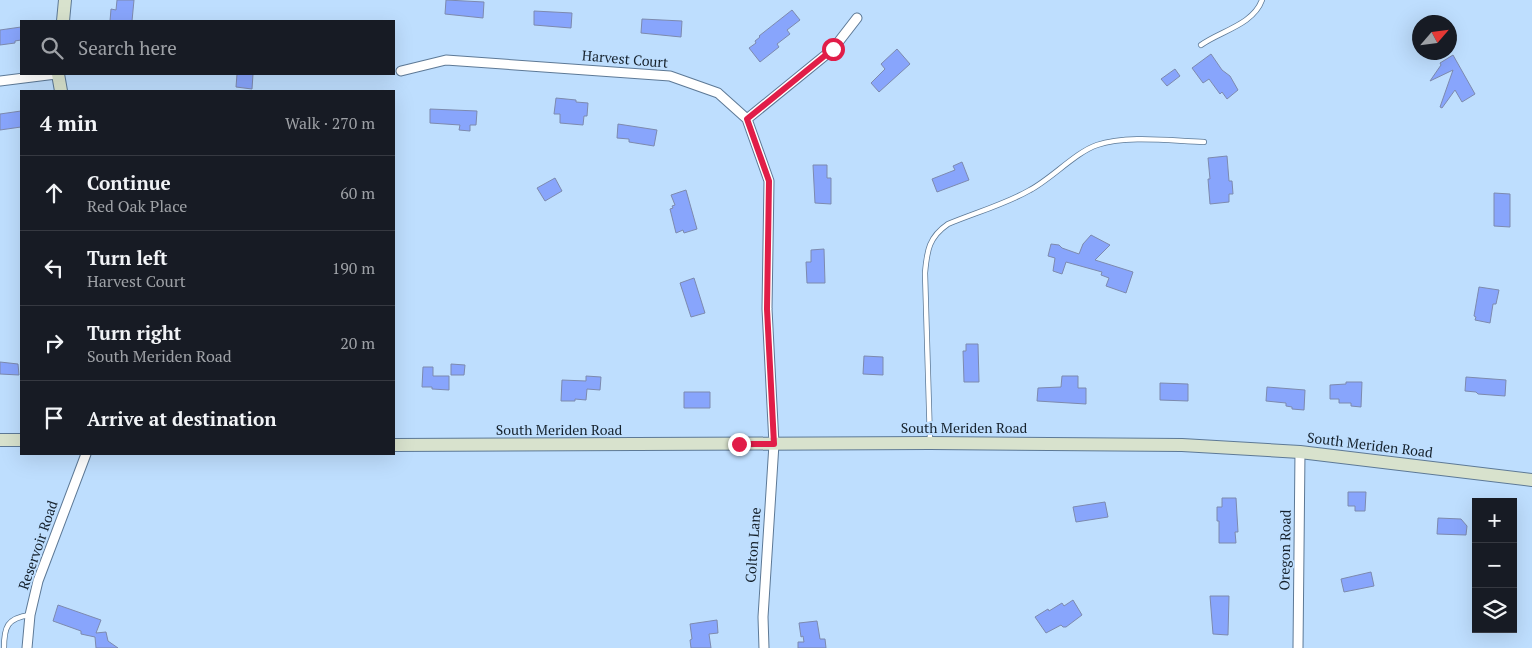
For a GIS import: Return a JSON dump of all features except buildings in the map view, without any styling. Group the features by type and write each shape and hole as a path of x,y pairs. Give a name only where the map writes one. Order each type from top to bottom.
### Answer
{"main road":[{"path":"63,20 65,0"},
{"path":"57,75 61,90"},
{"path":"0,440 20,440"},
{"name":"South Meriden Road","path":"395,445 1182,444 1300,452 1532,480"}],"street":[{"path":"747,119 833,49 857,18"},
{"name":"Harvest Court","path":"401,70 446,60 670,76 718,93 747,119 769,181 767,309 774,444"},
{"path":"0,81 49,75"},
{"name":"Colton Lane","path":"764,648 763,617 774,444"},
{"name":"Oregon Road","path":"1298,648 1300,452"},
{"name":"Reservoir Road","path":"27,648 30,615 38,581 86,455"}],"lane":[{"path":"1201,45 1247,19 1262,0"},
{"path":"930,443 925,273 931,242 938,231 948,224 1030,191 1085,151 1096,146 1135,140 1204,142"},
{"path":"4,648 4,635 11,621 18,616 30,615"}],"route":[{"path":"739,444 774,444 767,309 769,181 747,119 833,49"}]}
